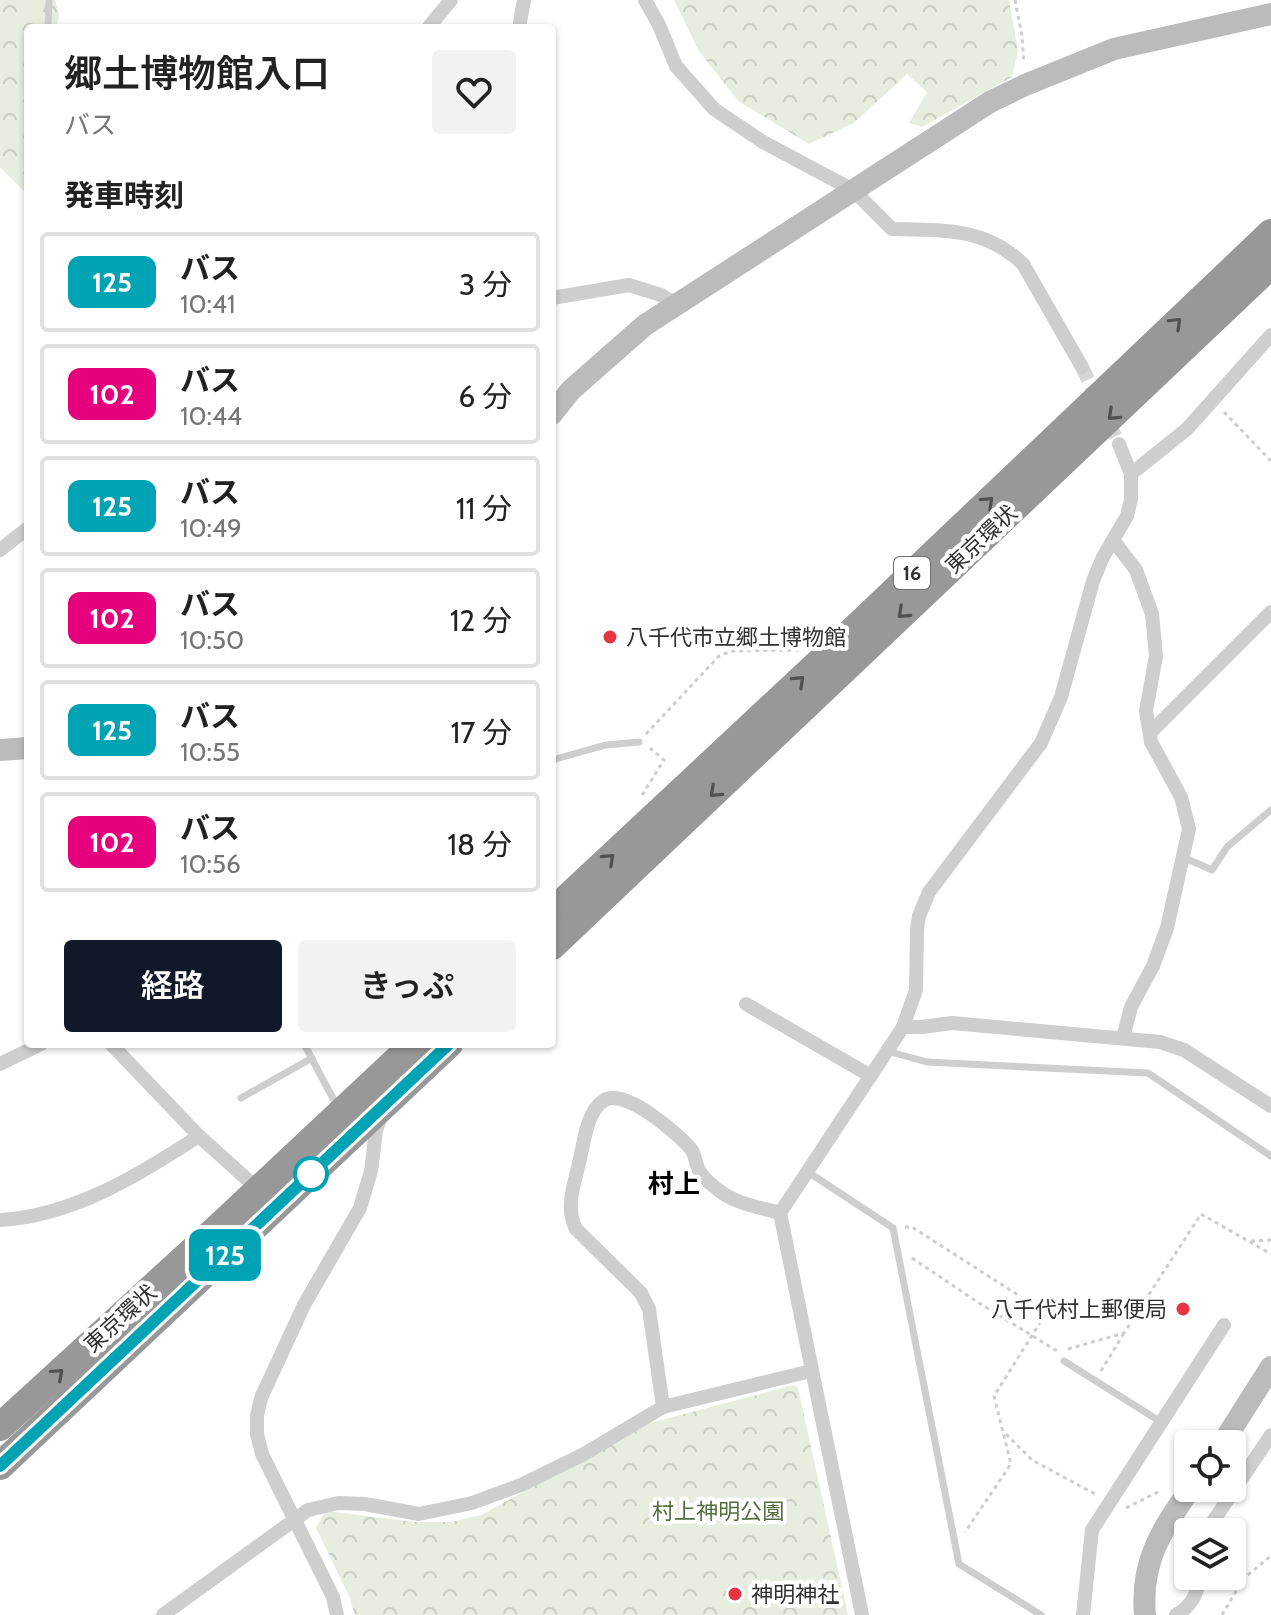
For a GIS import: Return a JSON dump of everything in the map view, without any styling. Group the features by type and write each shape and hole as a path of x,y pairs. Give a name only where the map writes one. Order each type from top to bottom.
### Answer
{"highway":[{"name":"東京環状","path":"556,908 1271,233"},
{"name":"東京環状","path":"556,942 1271,265"},
{"name":"東京環状","path":"0,1466 445,1048"},
{"name":"東京環状","path":"0,1427 341,1114 395,1055"}],"street":[{"path":"431,24 451,0"},
{"path":"520,24 524,0"},
{"path":"645,0 676,66 714,109 763,142 853,190 892,229 961,232 987,238 1011,252 1023,264 1082,367"},
{"path":"556,409 571,390 645,325 990,102 1114,49 1271,14"},
{"path":"556,297 629,285 661,295 677,305"},
{"path":"1131,474 1187,429 1271,335"},
{"path":"862,1615 780,1213 903,1027 916,990 917,929 929,892 1041,743 1061,697 1093,581 1127,516 1131,474 1119,444"},
{"path":"0,550 24,531"},
{"path":"1113,540 1136,570 1152,614 1156,656 1146,711 1151,742 1181,797 1189,829 1167,928 1153,966 1131,1007 1123,1038"},
{"path":"1150,733 1271,612"},
{"path":"0,750 24,748"},
{"path":"746,1004 871,1076"},
{"path":"903,1027 952,1023 1160,1042 1184,1050 1271,1106"},
{"path":"0,1064 33,1048"},
{"path":"115,1048 199,1136 259,1190"},
{"path":"337,1615 333,1597 262,1454 257,1416 261,1398 304,1305 360,1208 395,1055"},
{"path":"663,1407 649,1309 641,1293 576,1229 570,1217 588,1126 594,1114 602,1102 610,1098 635,1103 693,1151 700,1173 719,1191 740,1202 780,1213"},
{"path":"0,1220 29,1218 98,1193 151,1167 199,1136"},
{"path":"1083,1615 1092,1530 1224,1325"},
{"path":"1231,1430 1271,1367"},
{"path":"163,1615 295,1518 322,1505 365,1504 419,1514 472,1503 543,1474 663,1407 811,1371"},
{"path":"1215,1518 1271,1435"},
{"path":"1145,1615 1146,1577 1151,1553 1163,1527 1181,1502"},
{"path":"1176,1615 1190,1604 1198,1590"}],"lane":[{"path":"48,24 49,0"},
{"path":"556,759 606,745 639,742"},
{"path":"1183,857 1212,870 1227,847 1271,810"},
{"path":"306,1048 341,1114"},
{"path":"887,1051 927,1062 1148,1073 1271,1156"},
{"path":"241,1098 312,1058"},
{"path":"808,1172 893,1228 959,1564 1041,1615"},
{"path":"1064,1361 1161,1422"}],"path":[{"path":"1015,0 1022,36 1025,85"},
{"path":"1213,400 1271,461"},
{"path":"648,822 637,807 638,801 664,760 656,751 639,742 719,656 732,651 801,650 824,658"},
{"path":"1095,1380 1201,1214 1270,1253"},
{"path":"893,1228 912,1227 1046,1313 994,1396 1011,1464 955,1546"},
{"path":"1248,1241 1271,1240"},
{"path":"897,1248 1058,1351 1124,1333"},
{"path":"1003,1431 1032,1460 1111,1502"},
{"path":"1097,1522 1160,1491"},
{"path":"1222,1615 1244,1578 1271,1556"}],"green space":[{"path":"0,0 55,0 58,24 24,24 24,191 0,167"},
{"path":"674,0 1009,0 1018,51 1012,77 922,127 909,123 927,92 907,74 854,123 809,144 738,101 699,51"},
{"name":"村上神明公園","path":"794,1385 798,1388 848,1615 355,1615 316,1528 326,1511 415,1522 451,1522 481,1515 650,1423"}],"tunnel":[{"path":"1082,367 1119,444"}],"bus line":[{"name":"125","path":"0,1466 445,1048"}],"place":[{"name":"八千代市立郷土博物館","path":"610,637"},
{"name":"八千代村上郵便局","path":"1183,1309"},
{"name":"神明神社","path":"735,1594"}],"district":[{"name":"村上","path":"674,1184"}]}
